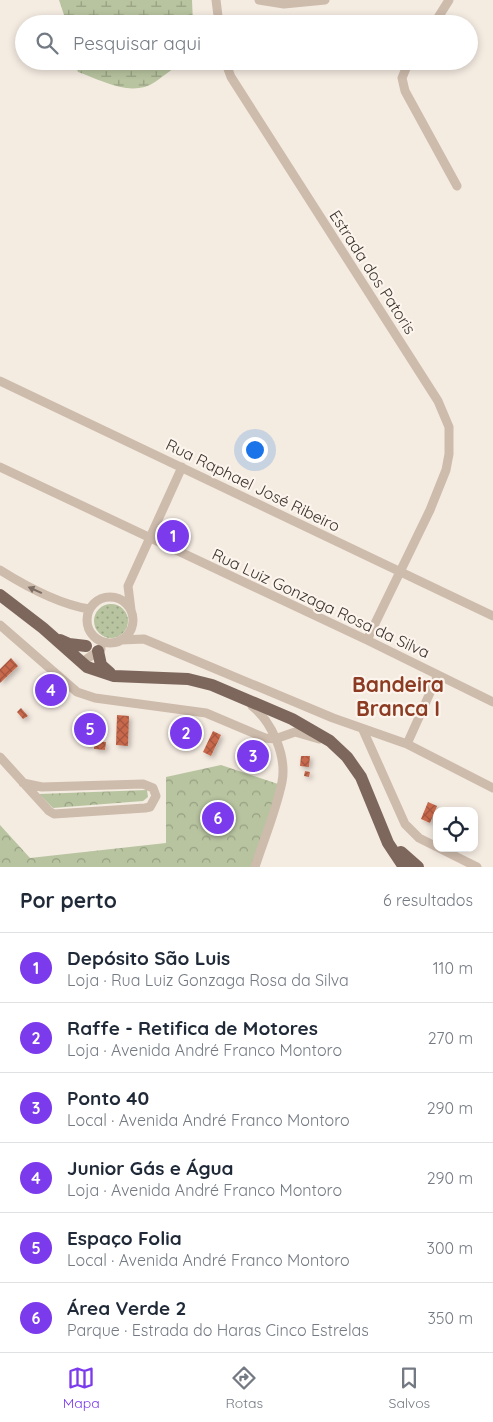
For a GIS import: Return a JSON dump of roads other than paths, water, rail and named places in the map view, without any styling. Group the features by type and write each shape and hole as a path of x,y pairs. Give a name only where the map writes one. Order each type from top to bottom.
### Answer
{"main road":[{"path":"0,596 64,642 92,649 100,666 114,676"},
{"path":"0,601 89,677 112,682 134,683 175,678"},
{"path":"43,628 81,663 89,677"},
{"path":"58,649 97,671 114,676 175,678 200,682 237,695 292,719 330,741 354,766 393,852 404,867"},
{"path":"382,826 404,856 418,867"}],"street":[{"path":"216,0 218,15"},
{"path":"259,0 284,4 325,0"},
{"path":"440,15 449,0"},
{"name":"Estrada dos Patoris","path":"228,70 444,414 449,427 449,454 446,470 430,510 367,640"},
{"path":"405,70 402,78 405,91 457,186"},
{"name":"Rua Raphael José Ribeiro","path":"0,381 493,616"},
{"name":"Rua Luiz Gonzaga Rosa da Silva","path":"0,467 367,640 493,702"},
{"path":"122,640 131,630 132,613 128,586 182,467"},
{"path":"0,570 22,584 72,607 89,609"},
{"path":"92,649 88,627 89,609 100,599 128,586"},
{"path":"107,597 121,600 132,613 144,639"},
{"path":"72,607 94,637 108,643"},
{"path":"0,624 77,692 95,698 206,713 260,737 275,739 295,732 330,741"},
{"path":"81,663 92,649 122,640 144,639 363,730 407,744 493,788"},
{"path":"407,744 438,675"},
{"path":"237,695 265,718 280,755 282,781 255,867"},
{"path":"363,730 405,824 419,838 433,845"},
{"path":"0,757 23,783 49,811 58,815 145,808 150,807 156,796 152,788 143,784 42,787 23,783"},
{"path":"446,852 477,867"}],"place":[{"name":"Depósito São Luis","path":"173,536"},
{"name":"Junior Gás e Água","path":"51,690"},
{"name":"Espaço Folia","path":"90,729"},
{"name":"Raffe - Retifica de Motores","path":"186,733"},
{"name":"Ponto 40","path":"253,756"},
{"name":"Área Verde 2","path":"218,818"}],"district":[{"name":"Bandeira Branca I","path":"398,697"}]}
